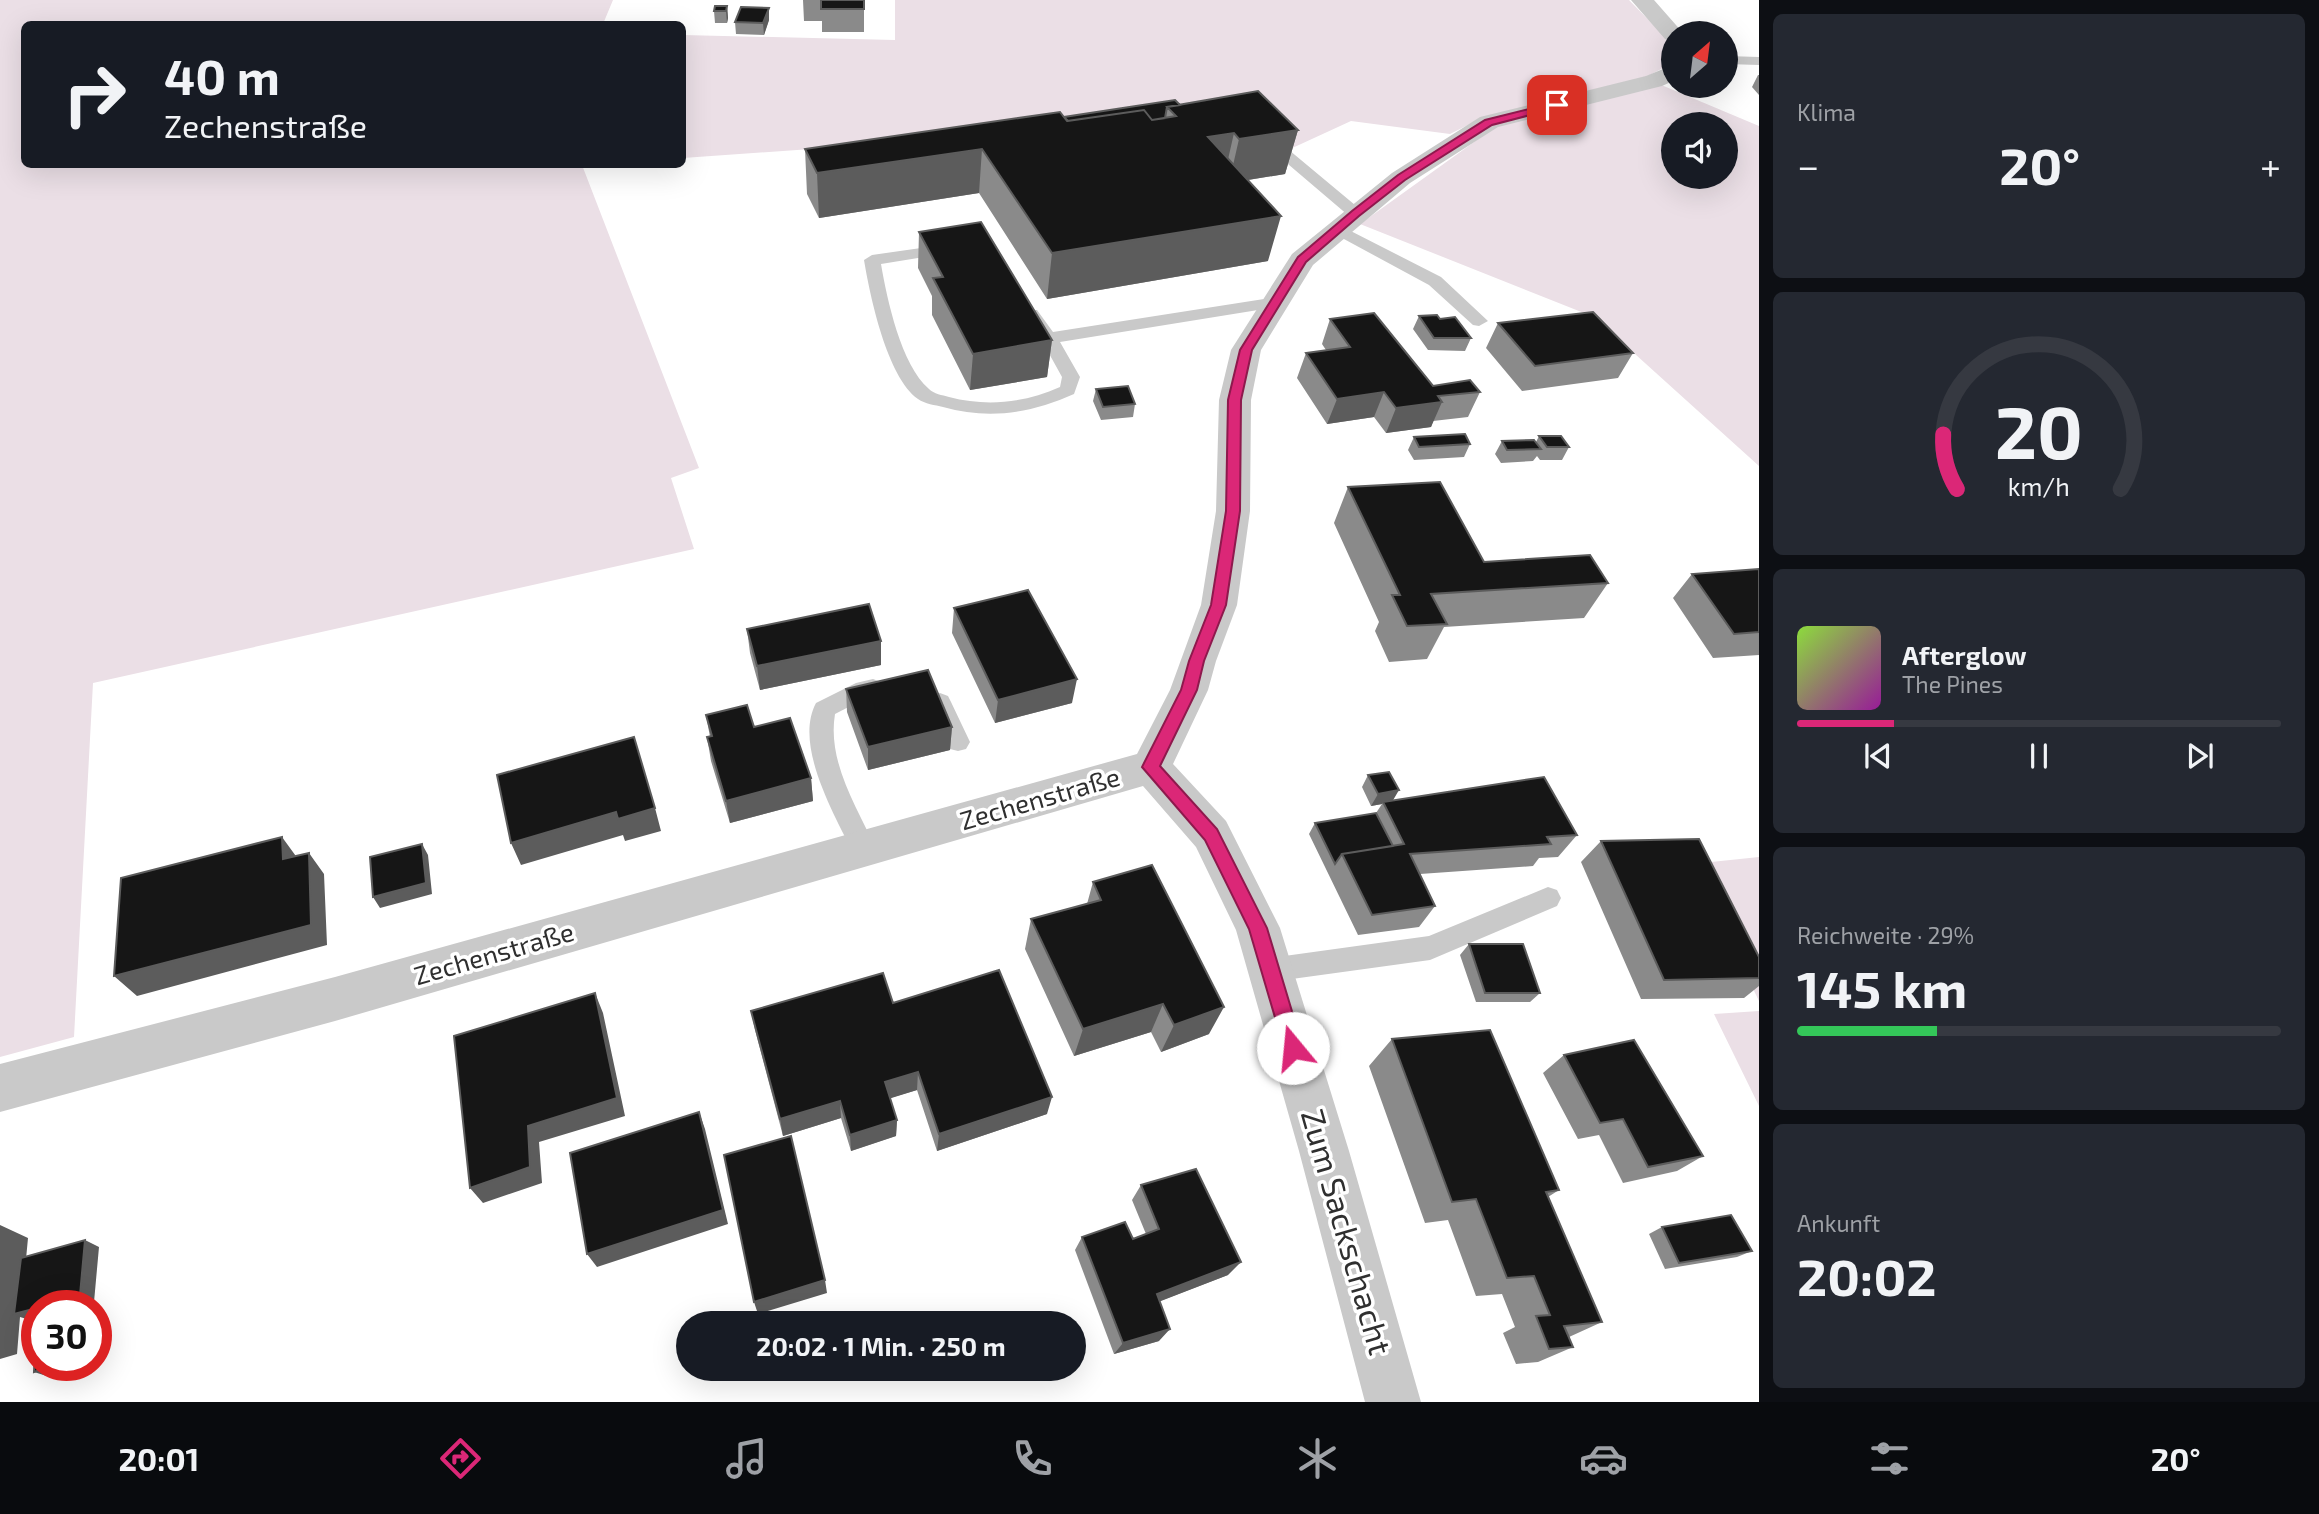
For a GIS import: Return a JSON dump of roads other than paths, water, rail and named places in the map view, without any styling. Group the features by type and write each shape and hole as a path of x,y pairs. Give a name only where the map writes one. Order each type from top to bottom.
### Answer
{"street":[{"path":"1642,0 1661,21"},
{"name":"Zechenstraße","path":"0,1088 335,999 1151,767 1189,690 1197,661 1219,605 1233,511 1235,400 1246,350 1302,260 1401,178 1489,122 1661,78"},
{"name":"Zum Sackschacht","path":"1151,767 1211,834 1258,928 1320,1138 1393,1402"}],"lane":[{"path":"1738,60 1759,61"},
{"path":"1252,127 1346,221 1435,281 1479,321"},
{"path":"968,247 872,260 877,290 906,375 924,395 966,409 1014,407 1047,400 1068,390 1072,377 1049,338 1019,296"},
{"path":"1049,338 1276,302"},
{"path":"864,849 830,771 819,727 824,709 864,690 898,685"},
{"path":"929,686 938,698 958,742"},
{"path":"1270,970 1430,948 1548,898"}]}
